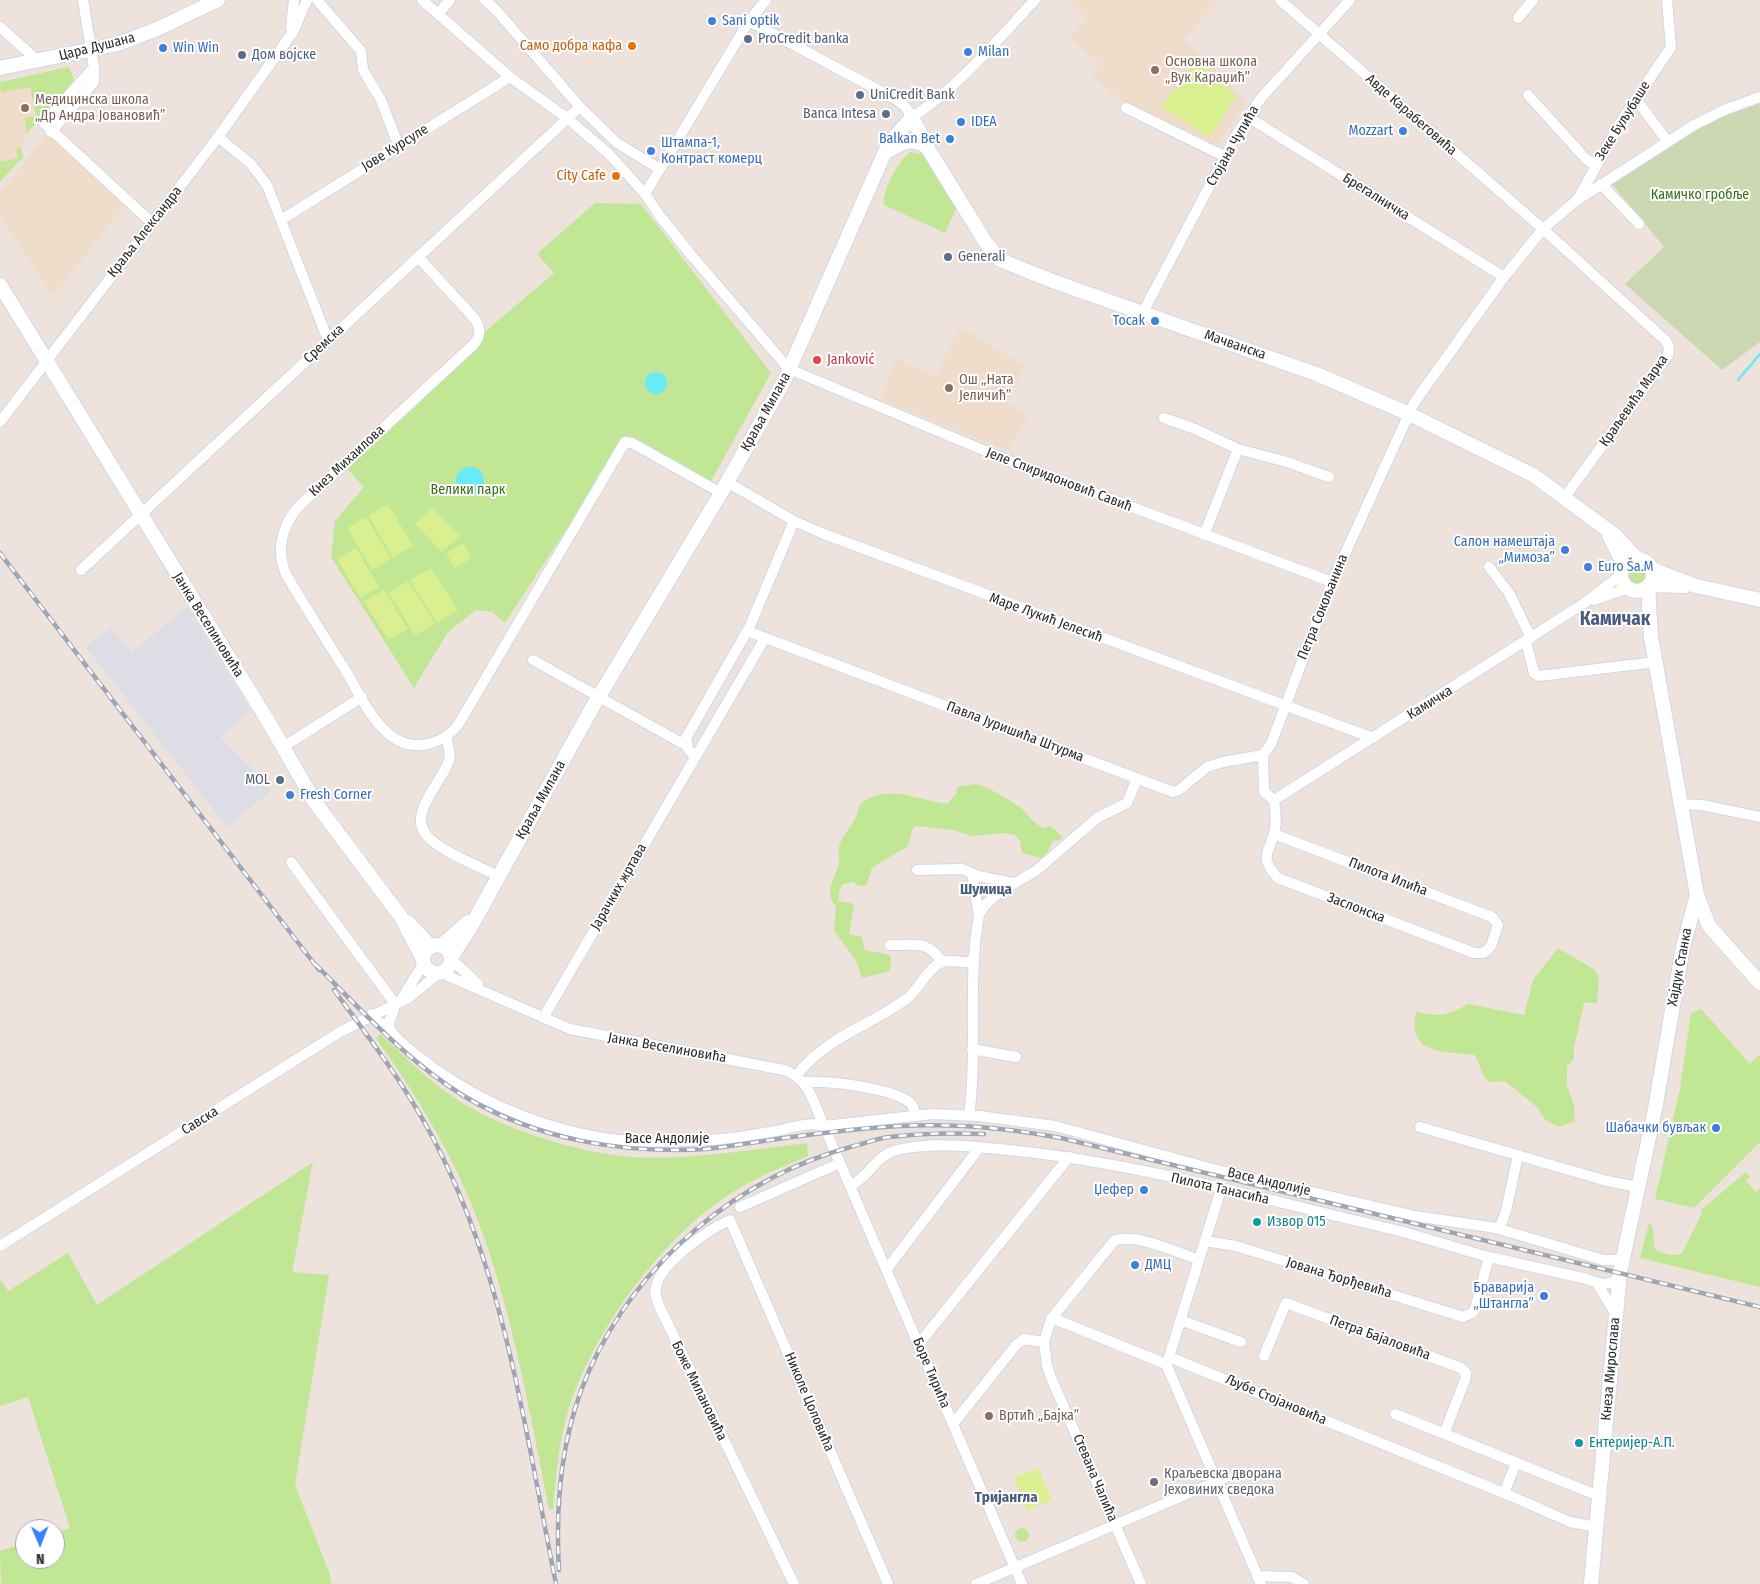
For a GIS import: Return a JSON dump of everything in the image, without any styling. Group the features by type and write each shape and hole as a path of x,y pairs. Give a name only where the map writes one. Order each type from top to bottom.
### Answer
{"main road":[{"name":"Цара Душана","path":"0,68 92,50 136,38 218,0"},
{"name":"Мачванска","path":"912,117 928,148 986,243 1000,260 1055,282 1319,375 1409,414 1533,475 1565,497 1623,543 1638,560"},
{"name":"Краља Милана","path":"444,952 464,925 483,904 599,697 724,488 789,369 885,152 893,139 912,117"},
{"path":"885,152 902,143 914,140 928,148"},
{"name":"Јанка Веселиновића","path":"0,285 139,515 283,747 314,801 401,917 423,961"},
{"name":"Мачванска","path":"1607,532 1623,570"},
{"path":"1696,586 1649,586 1641,590 1631,589 1623,582 1623,570 1630,562 1638,560 1645,562 1652,569 1696,586 1760,600"},
{"path":"1649,586 1653,577 1652,569"},
{"name":"Хајдук Станка","path":"1620,1270 1655,1109 1683,947 1697,896 1651,637 1649,586"},
{"name":"Хајдук Станка","path":"1631,589 1651,637"},
{"path":"1697,896 1709,926 1760,983"},
{"path":"401,917 444,952 448,968 440,973 429,971 423,961 425,952 444,952"},
{"name":"Кнеза Мирослава","path":"1591,1584 1620,1270"}],"street":[{"path":"83,0 92,50 94,79 90,89 52,132 152,223"},
{"name":"Краља Александра","path":"287,41 293,19 294,0"},
{"name":"Краља Александра","path":"0,422 218,137 287,41 301,18 308,0"},
{"path":"317,0 361,51 364,70 385,108 398,146"},
{"path":"422,0 510,77 568,118 600,145 645,194 686,249 789,369"},
{"path":"438,14 450,0"},
{"path":"485,0 497,11 580,107 617,143 660,169"},
{"path":"645,194 749,21 766,0"},
{"path":"749,21 895,99 905,106 912,117 927,108 965,73 1035,0"},
{"name":"Авде Карабеговића","path":"1280,0 1543,229"},
{"name":"Стојана Чупића","path":"1144,312 1248,117 1261,98 1350,0"},
{"path":"1518,18 1533,0"},
{"name":"Зеке Буљубаше","path":"1504,277 1543,229 1578,199 1595,165 1671,47 1667,0"},
{"path":"0,27 38,61"},
{"name":"Јове Курсуле","path":"281,220 510,77"},
{"path":"1528,94 1586,159 1595,165"},
{"path":"1578,199 1668,142 1724,110 1760,97"},
{"path":"1636,99 1668,142"},
{"name":"Сремска","path":"81,570 580,107"},
{"path":"1126,108 1226,157"},
{"name":"Брегалничка","path":"1248,117 1504,277"},
{"path":"218,137 256,170 266,185 328,340"},
{"path":"1601,184 1639,224"},
{"name":"Краљевића Марка","path":"1543,229 1666,341 1669,348 1668,355 1565,497"},
{"name":"Кнез Михаилова","path":"418,257 475,318 479,326 479,337 473,345 298,507 287,523 281,541 282,562 287,576 382,728 406,743 423,744 446,737"},
{"name":"Петра Сокољанина","path":"1262,756 1271,744 1332,582 1414,403 1504,277"},
{"name":"Јеле Спиридоновић Савић","path":"789,369 992,454 1332,582"},
{"path":"1164,418 1196,429 1238,449 1287,462 1328,477"},
{"path":"498,876 437,844 425,833 422,824 423,810 432,787 449,760 450,752 446,737 463,718 625,442 632,443 724,488"},
{"path":"1204,534 1238,449"},
{"name":"Маре Лукић Јелесић","path":"724,488 794,521 1372,738"},
{"path":"686,746 685,741 688,733 747,631 794,521"},
{"path":"1490,566 1509,593 1528,640 1534,673 1539,676 1656,662"},
{"name":"Камичка","path":"1274,800 1583,604 1623,570"},
{"name":"Камичка","path":"1583,604 1631,589"},
{"path":"747,631 765,638"},
{"name":"Јарачких жртава","path":"543,1018 765,638"},
{"name":"Павла Јуришића Штурма","path":"765,638 1173,792 1186,785 1208,767 1262,756"},
{"path":"533,660 686,746 695,757"},
{"path":"283,747 362,697"},
{"path":"1262,756 1264,792 1274,800"},
{"path":"979,914 985,905 1012,883 1037,870 1097,818 1127,803 1138,779"},
{"name":"Заслонска","path":"1274,800 1274,834 1266,856 1267,864 1278,878 1474,953 1484,953 1488,950 1498,926"},
{"path":"1681,804 1702,805 1760,817"},
{"name":"Пилота Илића","path":"1274,834 1480,912 1492,917 1498,926"},
{"path":"291,862 397,1003"},
{"path":"917,870 962,869 1012,883"},
{"path":"969,1116 974,1074 971,993 979,914 972,873"},
{"path":"890,945 922,945 930,948 942,962"},
{"name":"Јанка Веселиновића","path":"444,952 486,991"},
{"path":"824,1126 800,1079 806,1062 833,1041 907,998 918,988 934,967 942,962 970,962 974,956"},
{"path":"389,1025 390,1017 395,1012 397,1003 423,961"},
{"name":"Јанка Веселиновића","path":"440,973 486,991 570,1029 784,1070 800,1079"},
{"name":"Савска","path":"0,1246 340,1032 372,1014 410,997 440,973"},
{"name":"Васе Андолије","path":"372,1014 379,1023 389,1025 394,1033 424,1061 476,1095 532,1120 608,1139 650,1141 737,1137 814,1123 824,1126 915,1114 969,1116 1055,1126 1217,1170 1415,1216 1498,1229 1604,1260 1620,1270"},
{"path":"972,1048 1016,1057"},
{"path":"800,1079 879,1092 908,1101 913,1106 915,1114"},
{"name":"Боре Тирића","path":"824,1126 1022,1584"},
{"path":"1420,1127 1607,1181 1638,1187"},
{"name":"Пилота Танасића","path":"850,1186 862,1180 880,1158 898,1150 929,1146 980,1147 1069,1156 1116,1164 1400,1231 1489,1257 1597,1282 1608,1284 1620,1270"},
{"path":"886,1270 980,1147"},
{"path":"1498,1229 1506,1211 1518,1155"},
{"path":"918,1345 1069,1156"},
{"path":"740,1207 840,1163"},
{"path":"1221,1189 1168,1361 1259,1580 1292,1577 1304,1584"},
{"name":"Боже Милановића","path":"730,1220 676,1258 658,1280 655,1291 661,1310 794,1584"},
{"name":"Николе Цоловића","path":"730,1220 888,1584"},
{"path":"953,1424 1016,1345 1024,1339 1044,1342 1052,1318 1109,1247 1120,1238 1136,1239 1199,1260"},
{"name":"Јована Ђорђевића","path":"1205,1241 1246,1249 1379,1289 1456,1316 1472,1314 1481,1291 1489,1257"},
{"path":"1597,1282 1616,1315"},
{"name":"Петра Бајаловића","path":"1264,1356 1286,1303 1461,1368 1466,1373 1465,1380 1444,1434"},
{"name":"Љубе Стојановића","path":"1052,1318 1168,1361 1504,1493 1570,1522 1596,1527"},
{"path":"1180,1320 1241,1342"},
{"name":"Стевана Чалића","path":"1044,1342 1047,1366 1141,1584"},
{"path":"1395,1414 1599,1496"},
{"path":"1504,1493 1516,1463"},
{"path":"976,1584 1227,1477"}],"shaded area":[{"name":"Основна школа „Вук Караџић”","path":"1068,0 1219,0 1183,39 1247,101 1216,148 1122,101 1091,75 1100,64 1070,38 1087,18"},
{"name":"Медицинска школа „Др Андра Јовановић”","path":"69,67 75,82 24,136 26,146 21,147 23,157 0,182 0,82"},
{"path":"49,132 126,203 53,297 0,216 0,192"},
{"name":"Ош „Ната Јеличић”","path":"959,327 1025,365 1007,403 1030,416 1006,450 880,399 897,359 935,377"},
{"path":"187,607 250,710 220,738 272,790 227,827 86,647 110,628 132,652"}],"green space":[{"path":"1197,61 1236,97 1210,137 1161,107"},
{"path":"69,67 75,82 27,133 24,118 36,116 30,87 1,92 0,82"},
{"name":"Камичко гробље","path":"1760,96 1760,342 1722,370 1625,284 1664,247 1607,178 1721,114"},
{"path":"21,147 23,157 0,182 0,162 18,158 16,148"},
{"path":"911,152 923,154 956,209 945,233 884,205 885,192 892,175"},
{"name":"Велики парк","path":"595,203 641,204 771,373 711,481 628,435 505,623 492,612 476,610 448,632 414,688 331,557 335,521 364,487 344,465 467,347 554,273 537,254"},
{"path":"388,504 413,546 393,557 368,516"},
{"path":"432,508 460,536 442,552 415,524"},
{"path":"366,517 391,559 372,570 347,528"},
{"path":"463,543 472,558 455,568 446,553"},
{"path":"356,548 379,587 360,598 337,559"},
{"path":"1637,565 1644,568 1647,575 1644,582 1637,585 1630,582 1627,575 1630,568"},
{"path":"431,568 458,610 437,623 410,580"},
{"path":"408,581 435,624 415,635 389,593"},
{"path":"384,590 408,629 388,640 364,601"},
{"path":"975,784 1007,799 1023,810 1034,822 1043,828 1050,826 1063,837 1060,840 1053,841 1047,853 1041,858 1022,853 1020,841 1015,835 1005,833 971,836 954,830 916,826 912,830 908,846 872,868 866,886 859,886 853,882 842,885 839,892 839,901 854,904 849,934 862,937 865,950 890,955 890,971 862,978 855,959 834,931 836,907 830,896 831,886 839,863 839,847 856,817 859,805 870,798 891,794 902,794 947,804 957,793 957,787"},
{"path":"1558,948 1595,970 1599,978 1597,1003 1584,1003 1574,1048 1574,1059 1567,1066 1567,1086 1574,1105 1575,1121 1559,1127 1545,1120 1537,1107 1505,1081 1490,1082 1484,1077 1475,1055 1430,1048 1417,1037 1415,1026 1416,1012 1431,1015 1443,1014 1468,1004 1524,1015 1533,980"},
{"path":"1701,1009 1750,1064 1760,1054 1760,1142 1694,1208 1655,1199 1680,1089 1691,1013"},
{"path":"380,1034 431,1080 467,1106 512,1127 562,1144 611,1155 655,1158 720,1154 807,1143 808,1156 744,1186 699,1217 650,1267 627,1296 607,1326 576,1389 561,1441 553,1509 549,1509 502,1293 479,1223 458,1174 434,1127 376,1038"},
{"path":"313,1162 292,1272 329,1275 295,1485 332,1584 1,1584 0,1551 15,1546 15,1569 65,1569 65,1530 70,1528 28,1397 0,1406 0,1279 8,1291 68,1253 97,1305"},
{"path":"1746,1172 1750,1176 1746,1181 1756,1192 1760,1189 1760,1287 1640,1258 1649,1223 1653,1229 1656,1250 1673,1255 1682,1253 1703,1211 1701,1210"},
{"path":"1038,1468 1052,1500 1027,1510 1014,1478"},
{"path":"1022,1528 1027,1530 1029,1535 1027,1540 1022,1542 1017,1540 1015,1535 1017,1530"}],"water":[{"path":"652,372 660,372 667,379 667,387 660,394 652,394 645,387 645,379"},
{"path":"470,467 480,471 484,481 480,491 470,495 460,491 456,481 460,471"}],"waterway":[{"name":"Камичак","path":"1738,380 1760,354"}],"railway":[{"path":"0,553 319,970"},
{"path":"315,964 387,1036 446,1084 467,1098 495,1112 553,1134 613,1146 675,1150 706,1149 868,1128 900,1126 961,1126 1021,1131 1061,1138 1760,1307"},
{"path":"334,990 406,1092 432,1135 465,1209 484,1261 513,1367 556,1584"},
{"path":"559,1570 559,1494 566,1444 580,1395 589,1371 610,1331 635,1294 664,1260 696,1229 732,1202 771,1179 811,1160 876,1139 926,1134 984,1134"}],"place":[{"name":"Sani optik","path":"712,21"},
{"name":"ProCredit banka","path":"748,39"},
{"name":"Само добра кафа","path":"632,46"},
{"name":"Win Win","path":"163,48"},
{"name":"Milan","path":"968,52"},
{"name":"Дом војске","path":"242,55"},
{"name":"Основна школа „Вук Караџић”","path":"1155,70"},
{"name":"UniCredit Bank","path":"860,95"},
{"name":"Медицинска школа „Др Андра Јовановић”","path":"25,108"},
{"name":"Banca Intesa","path":"886,114"},
{"name":"IDEA","path":"961,122"},
{"name":"Mozzart","path":"1403,131"},
{"name":"Balkan Bet","path":"950,139"},
{"name":"Штампа-1, Контраст комерц","path":"651,151"},
{"name":"City Cafe","path":"616,176"},
{"name":"Generali","path":"948,257"},
{"name":"Tocak","path":"1155,321"},
{"name":"Janković","path":"817,360"},
{"name":"Ош „Ната Јеличић”","path":"949,388"},
{"name":"Салон намештаја „Мимоза”","path":"1565,550"},
{"name":"Euro Ša.M","path":"1588,567"},
{"name":"MOL","path":"280,780"},
{"name":"Fresh Corner","path":"290,795"},
{"name":"Шабачки бувљак","path":"1716,1128"},
{"name":"Џефер","path":"1144,1190"},
{"name":"Извор 015","path":"1257,1222"},
{"name":"ДМЦ","path":"1135,1265"},
{"name":"Браварија „Штангла”","path":"1544,1296"},
{"name":"Вртић „Бајка”","path":"989,1416"},
{"name":"Ентеријер-А.П.","path":"1579,1443"},
{"name":"Краљевска дворана Јеховиних сведока","path":"1154,1482"}],"district":[{"name":"Камичак","path":"1615,620"},
{"name":"Шумица","path":"986,890"},
{"name":"Тријангла","path":"1006,1498"}]}
